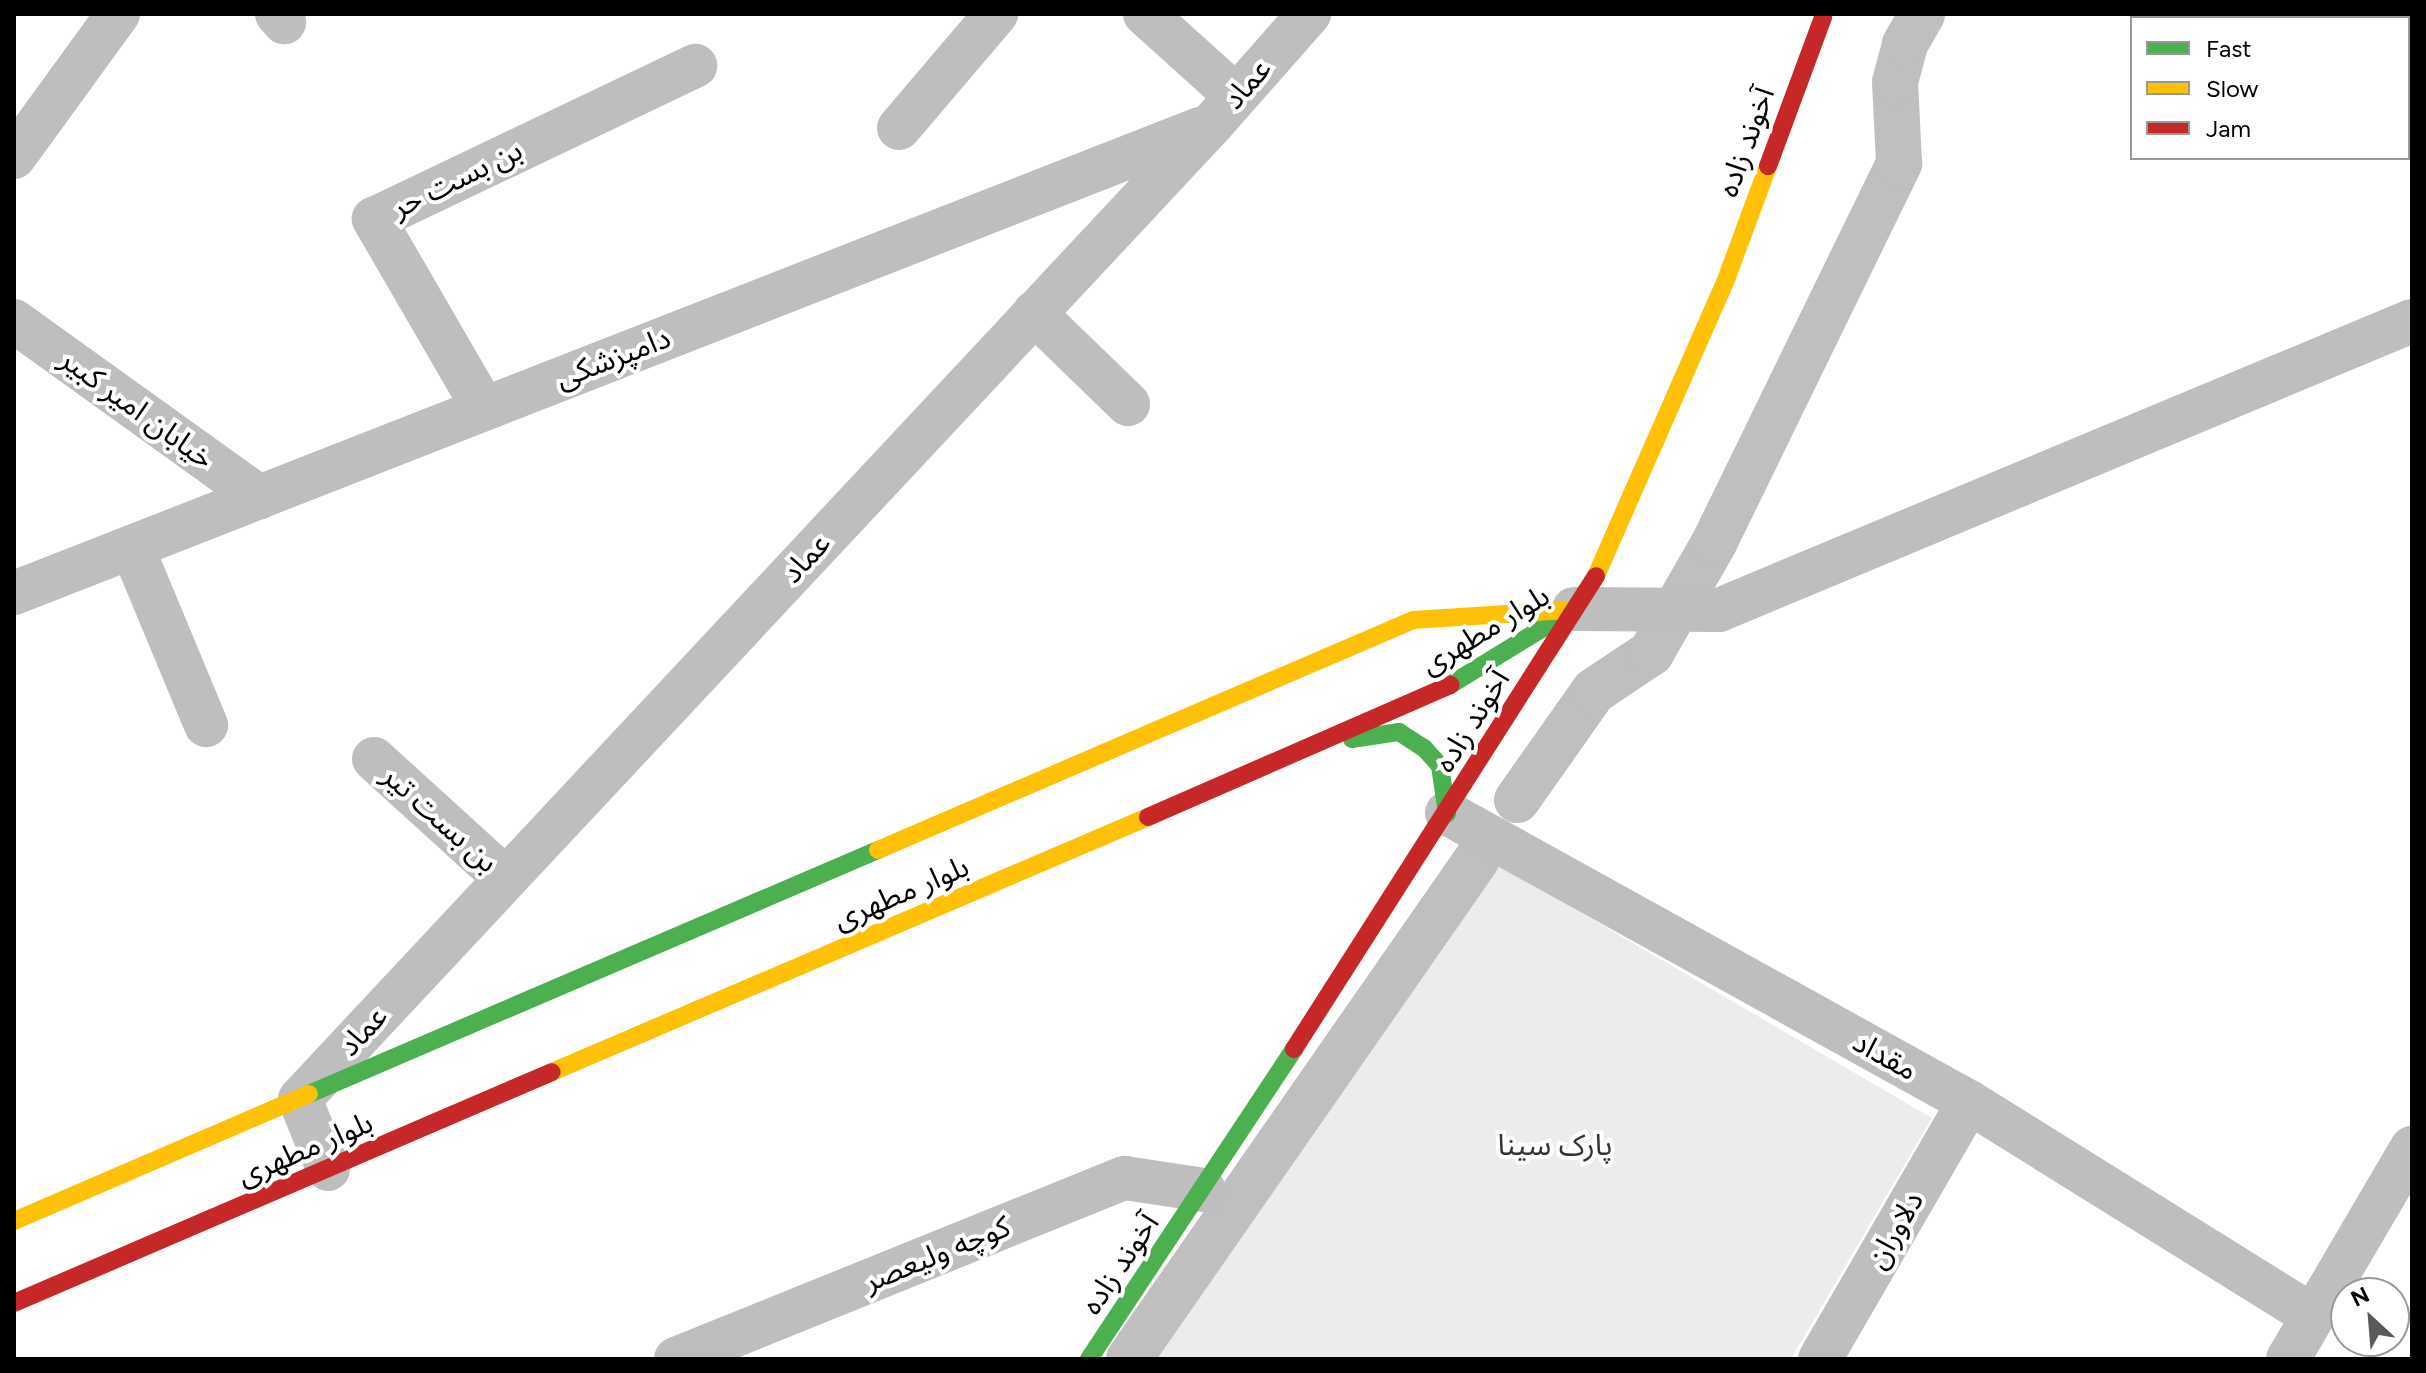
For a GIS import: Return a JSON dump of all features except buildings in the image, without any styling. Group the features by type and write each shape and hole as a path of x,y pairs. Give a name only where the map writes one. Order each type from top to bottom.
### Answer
{"street":[{"path":"14,157 118,14"},
{"path":"899,128 996,14"},
{"path":"1145,14 1224,110"},
{"name":"عماد","path":"300,1099 1224,110 1309,14"},
{"name":"آخوند زاده","path":"1089,1359 1204,1190 1598,572 1727,277 1821,15"},
{"name":"بن بست حر","path":"484,409 374,219 695,66"},
{"name":"دامپزشکی","path":"14,593 484,409 1224,110"},
{"path":"1034,313 1128,404"},
{"name":"خیابان امیر کبیر","path":"14,321 259,497"},
{"path":"1574,609 1719,610 2412,321"},
{"path":"132,547 206,725"},
{"name":"بلوار مطهری","path":"14,1303 1439,692 1574,609"},
{"name":"بلوار مطهری","path":"14,1221 1413,620 1574,609"},
{"path":"1311,748 1399,732 1424,748 1440,766 1447,813"},
{"name":"بن بست تیر","path":"374,759 506,879"},
{"name":"مقداد","path":"1447,813 1969,1102 2313,1316"},
{"path":"300,1099 328,1169"},
{"name":"دلاوران","path":"1820,1359 1969,1102"},
{"path":"2288,1359 2406,1170"},
{"name":"کوچه ولیعصر","path":"676,1359 1125,1178 1204,1190"}],"green space":[{"name":"پارک سینا","path":"1491,860 1932,1118 1791,1359 1144,1359"}],"waterway":[{"path":"1517,800 1594,691 1651,653 1714,543 1899,163 1895,82 1905,44 1922,14"},
{"path":"1129,1359 1477,859"}],"traffic: fast":[{"path":"1450,685 1574,609"},
{"path":"1352,739 1399,732 1424,748 1440,766 1447,813"},
{"path":"309,1094 878,850"},
{"path":"1089,1359 1294,1049"}],"traffic: slow":[{"path":"1596,576 1727,277 1768,166"},
{"path":"878,850 1413,620 1568,610"},
{"path":"552,1072 1148,817"},
{"path":"14,1221 309,1094"}],"traffic: jam":[{"path":"1768,166 1823,17"},
{"path":"1294,1049 1596,576"},
{"path":"1148,817 1450,685"},
{"path":"14,1303 552,1072"}]}
